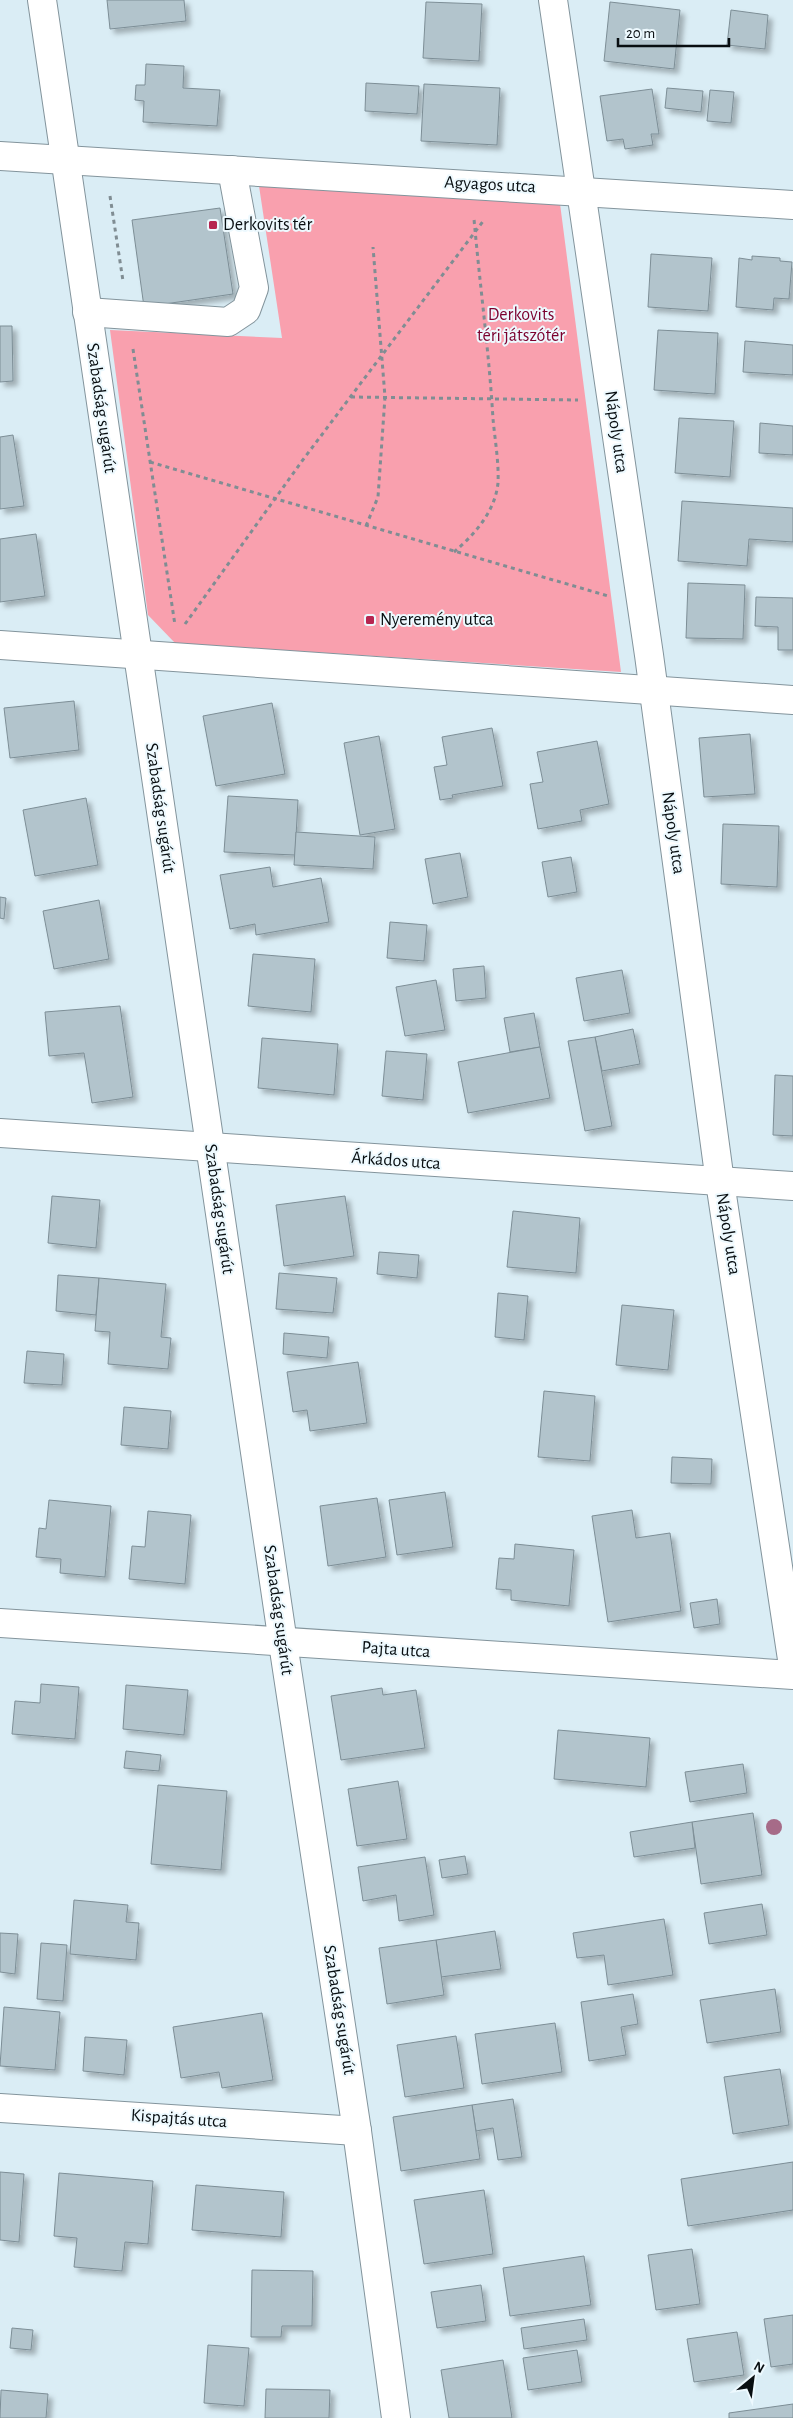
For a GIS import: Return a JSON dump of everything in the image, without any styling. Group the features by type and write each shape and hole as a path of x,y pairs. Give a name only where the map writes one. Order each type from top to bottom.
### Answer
{"street":[{"name":"Szabadság sugárút","path":"42,0 283,1643 357,2131 396,2418"},
{"name":"Nápoly utca","path":"553,0 642,606 720,1182 793,1666"},
{"path":"0,156 105,163"},
{"name":"Agyagos utca","path":"105,163 580,190 793,205"},
{"path":"87,312 228,322 246,310 254,288 232,170"},
{"path":"0,645 793,700"},
{"name":"Árkádos utca","path":"0,1133 210,1149 793,1186"},
{"name":"Pajta utca","path":"0,1623 793,1675"},
{"name":"Kispajtás utca","path":"0,2108 357,2131"}],"path":[{"path":"105,163 180,657"},
{"path":"454,552 470,539 482,522 492,504 498,484 492,398 470,184"},
{"path":"186,624 275,499 510,186"},
{"path":"366,526 378,497 384,397 373,247"},
{"path":"351,397 611,400"},
{"path":"150,462 642,606"}],"green space":[{"name":"Derkovits téri játszótér","path":"259,186 559,196 621,672 175,643 148,615 110,330 282,338"}],"building":[{"path":"107,0 184,0 186,21 110,29"},
{"path":"426,2 482,4 479,61 423,58"},
{"path":"610,2 680,10 674,69 604,61"},
{"path":"731,10 768,15 765,49 727,45"},
{"path":"146,64 184,66 183,88 220,90 217,126 143,122 144,101 135,100 136,85 145,85"},
{"path":"366,83 419,86 417,114 365,111"},
{"path":"424,84 500,88 497,145 421,141"},
{"path":"667,88 703,91 701,112 665,108"},
{"path":"652,89 659,134 651,134 653,145 625,149 623,139 607,141 600,96"},
{"path":"710,90 734,92 731,123 707,121"},
{"path":"220,208 233,294 144,307 132,220"},
{"path":"651,254 712,258 708,311 648,307"},
{"path":"752,256 780,258 780,261 792,262 789,299 774,298 773,310 736,307 739,258 752,260"},
{"path":"0,326 12,326 13,381 0,382"},
{"path":"658,330 718,333 715,394 654,390"},
{"path":"745,341 793,345 793,375 743,372"},
{"path":"679,418 734,421 730,477 675,473"},
{"path":"760,423 793,426 793,455 759,453"},
{"path":"13,435 24,506 0,509 0,437"},
{"path":"682,501 793,508 793,542 749,539 747,566 678,561"},
{"path":"36,534 45,596 0,602 0,539"},
{"path":"688,583 745,585 743,639 686,638"},
{"path":"756,597 793,598 793,650 778,650 778,627 755,626"},
{"path":"74,701 79,750 10,758 4,708"},
{"path":"272,703 285,774 216,786 203,716"},
{"path":"492,728 503,786 452,795 453,798 440,800 434,767 447,765 442,737"},
{"path":"750,734 755,794 704,797 699,738"},
{"path":"379,736 395,829 360,835 344,743"},
{"path":"597,741 609,804 580,810 582,821 538,829 530,784 543,782 537,752"},
{"path":"228,796 298,800 295,855 224,852"},
{"path":"86,798 98,865 35,876 23,810"},
{"path":"723,824 779,826 777,887 721,884"},
{"path":"296,832 375,837 373,869 294,865"},
{"path":"460,853 468,897 433,904 425,859"},
{"path":"571,857 577,892 548,897 542,862"},
{"path":"270,867 273,887 321,878 329,922 256,935 255,924 230,929 220,875"},
{"path":"0,897 6,898 4,919 0,918"},
{"path":"99,900 109,959 54,969 43,911"},
{"path":"390,922 427,925 424,961 387,958"},
{"path":"253,954 315,959 311,1012 248,1006"},
{"path":"484,966 486,998 456,1001 453,969"},
{"path":"622,970 630,1013 584,1021 576,978"},
{"path":"436,980 445,1030 405,1036 396,987"},
{"path":"120,1006 133,1097 92,1103 84,1053 49,1056 45,1012"},
{"path":"534,1013 540,1047 510,1052 504,1018"},
{"path":"633,1029 640,1064 602,1071 595,1037"},
{"path":"595,1037 612,1126 585,1131 568,1041"},
{"path":"262,1038 338,1044 334,1095 258,1088"},
{"path":"540,1047 550,1098 468,1113 458,1062"},
{"path":"386,1051 427,1054 423,1100 382,1096"},
{"path":"775,1075 793,1076 793,1136 773,1135"},
{"path":"52,1196 100,1200 96,1248 48,1243"},
{"path":"345,1196 354,1256 284,1266 276,1205"},
{"path":"513,1211 580,1218 576,1273 507,1267"},
{"path":"379,1252 419,1255 417,1278 377,1274"},
{"path":"279,1273 337,1278 333,1313 276,1309"},
{"path":"58,1275 99,1278 96,1315 56,1311"},
{"path":"99,1278 166,1284 161,1337 171,1338 168,1369 108,1364 110,1332 95,1331"},
{"path":"498,1293 528,1296 524,1340 495,1337"},
{"path":"622,1305 674,1310 668,1370 616,1365"},
{"path":"284,1333 329,1337 327,1358 283,1354"},
{"path":"27,1351 64,1354 62,1385 24,1383"},
{"path":"358,1362 367,1423 310,1431 307,1410 293,1412 287,1372"},
{"path":"544,1391 595,1396 590,1461 538,1457"},
{"path":"124,1407 171,1411 168,1449 121,1445"},
{"path":"672,1457 712,1459 711,1484 671,1483"},
{"path":"445,1492 453,1547 397,1555 389,1500"},
{"path":"377,1498 386,1557 328,1566 320,1506"},
{"path":"49,1500 111,1506 105,1577 60,1573 61,1559 36,1557 39,1528 46,1529"},
{"path":"632,1510 636,1538 670,1533 681,1611 608,1622 592,1516"},
{"path":"148,1511 191,1515 185,1584 129,1579 132,1546 145,1547"},
{"path":"515,1544 574,1550 569,1606 511,1600 511,1590 496,1589 499,1558 514,1559"},
{"path":"717,1599 720,1624 694,1628 690,1603"},
{"path":"41,1684 79,1687 75,1739 12,1734 15,1701 40,1703"},
{"path":"126,1685 188,1690 184,1735 123,1729"},
{"path":"382,1688 383,1695 416,1690 425,1748 341,1760 331,1696"},
{"path":"558,1730 650,1738 646,1787 554,1779"},
{"path":"126,1751 161,1755 159,1771 124,1768"},
{"path":"743,1764 747,1793 690,1802 685,1772"},
{"path":"398,1781 407,1839 357,1846 348,1789"},
{"path":"158,1785 227,1791 221,1870 151,1864"},
{"path":"753,1813 762,1875 701,1884 692,1822"},
{"path":"692,1822 695,1848 634,1857 630,1832"},
{"path":"465,1856 468,1874 442,1878 439,1860"},
{"path":"425,1857 434,1915 399,1921 396,1895 363,1901 358,1867"},
{"path":"74,1900 128,1905 126,1922 139,1923 136,1960 70,1954"},
{"path":"762,1904 767,1935 709,1944 704,1913"},
{"path":"664,1919 673,1975 608,1985 604,1955 577,1958 573,1933"},
{"path":"495,1931 501,1969 441,1977 436,1940"},
{"path":"0,1933 18,1934 15,1974 0,1972"},
{"path":"436,1940 444,1995 387,2004 379,1948"},
{"path":"41,1943 67,1945 63,2001 37,1999"},
{"path":"775,1989 781,2032 707,2043 700,2000"},
{"path":"633,1994 638,2024 621,2027 626,2055 589,2061 581,2002"},
{"path":"4,2007 60,2012 55,2070 0,2066"},
{"path":"262,2013 273,2080 222,2088 219,2072 181,2078 173,2027"},
{"path":"555,2023 562,2072 482,2084 475,2034"},
{"path":"456,2036 464,2088 405,2097 397,2045"},
{"path":"85,2037 127,2040 124,2075 83,2071"},
{"path":"780,2069 789,2125 733,2134 724,2077"},
{"path":"513,2099 522,2157 498,2160 493,2128 476,2131 472,2105"},
{"path":"472,2105 480,2159 401,2171 393,2117"},
{"path":"793,2162 793,2210 688,2226 681,2179"},
{"path":"0,2172 24,2174 19,2242 0,2240"},
{"path":"59,2173 153,2181 148,2244 125,2242 122,2271 74,2267 77,2238 54,2236"},
{"path":"196,2185 284,2192 281,2237 192,2230"},
{"path":"484,2190 493,2254 424,2264 414,2200"},
{"path":"692,2249 700,2304 656,2310 648,2255"},
{"path":"584,2256 591,2305 510,2316 503,2268"},
{"path":"252,2270 313,2271 312,2326 282,2326 281,2337 251,2337"},
{"path":"481,2285 486,2321 437,2328 431,2292"},
{"path":"793,2315 793,2364 771,2367 764,2319"},
{"path":"584,2319 587,2340 524,2349 521,2328"},
{"path":"12,2328 33,2330 31,2350 10,2348"},
{"path":"737,2332 744,2375 694,2382 687,2339"},
{"path":"208,2345 249,2348 244,2406 204,2403"},
{"path":"577,2350 582,2382 528,2390 523,2358"},
{"path":"503,2360 512,2418 449,2418 441,2370"},
{"path":"266,2389 330,2390 329,2418 265,2418"},
{"path":"1,2390 48,2394 46,2418 0,2418"},
{"path":"793,2404 793,2418 729,2418 729,2413"}],"place":[{"name":"Derkovits tér","path":"213,225"},
{"name":"Nyeremény utca","path":"370,620"}]}
